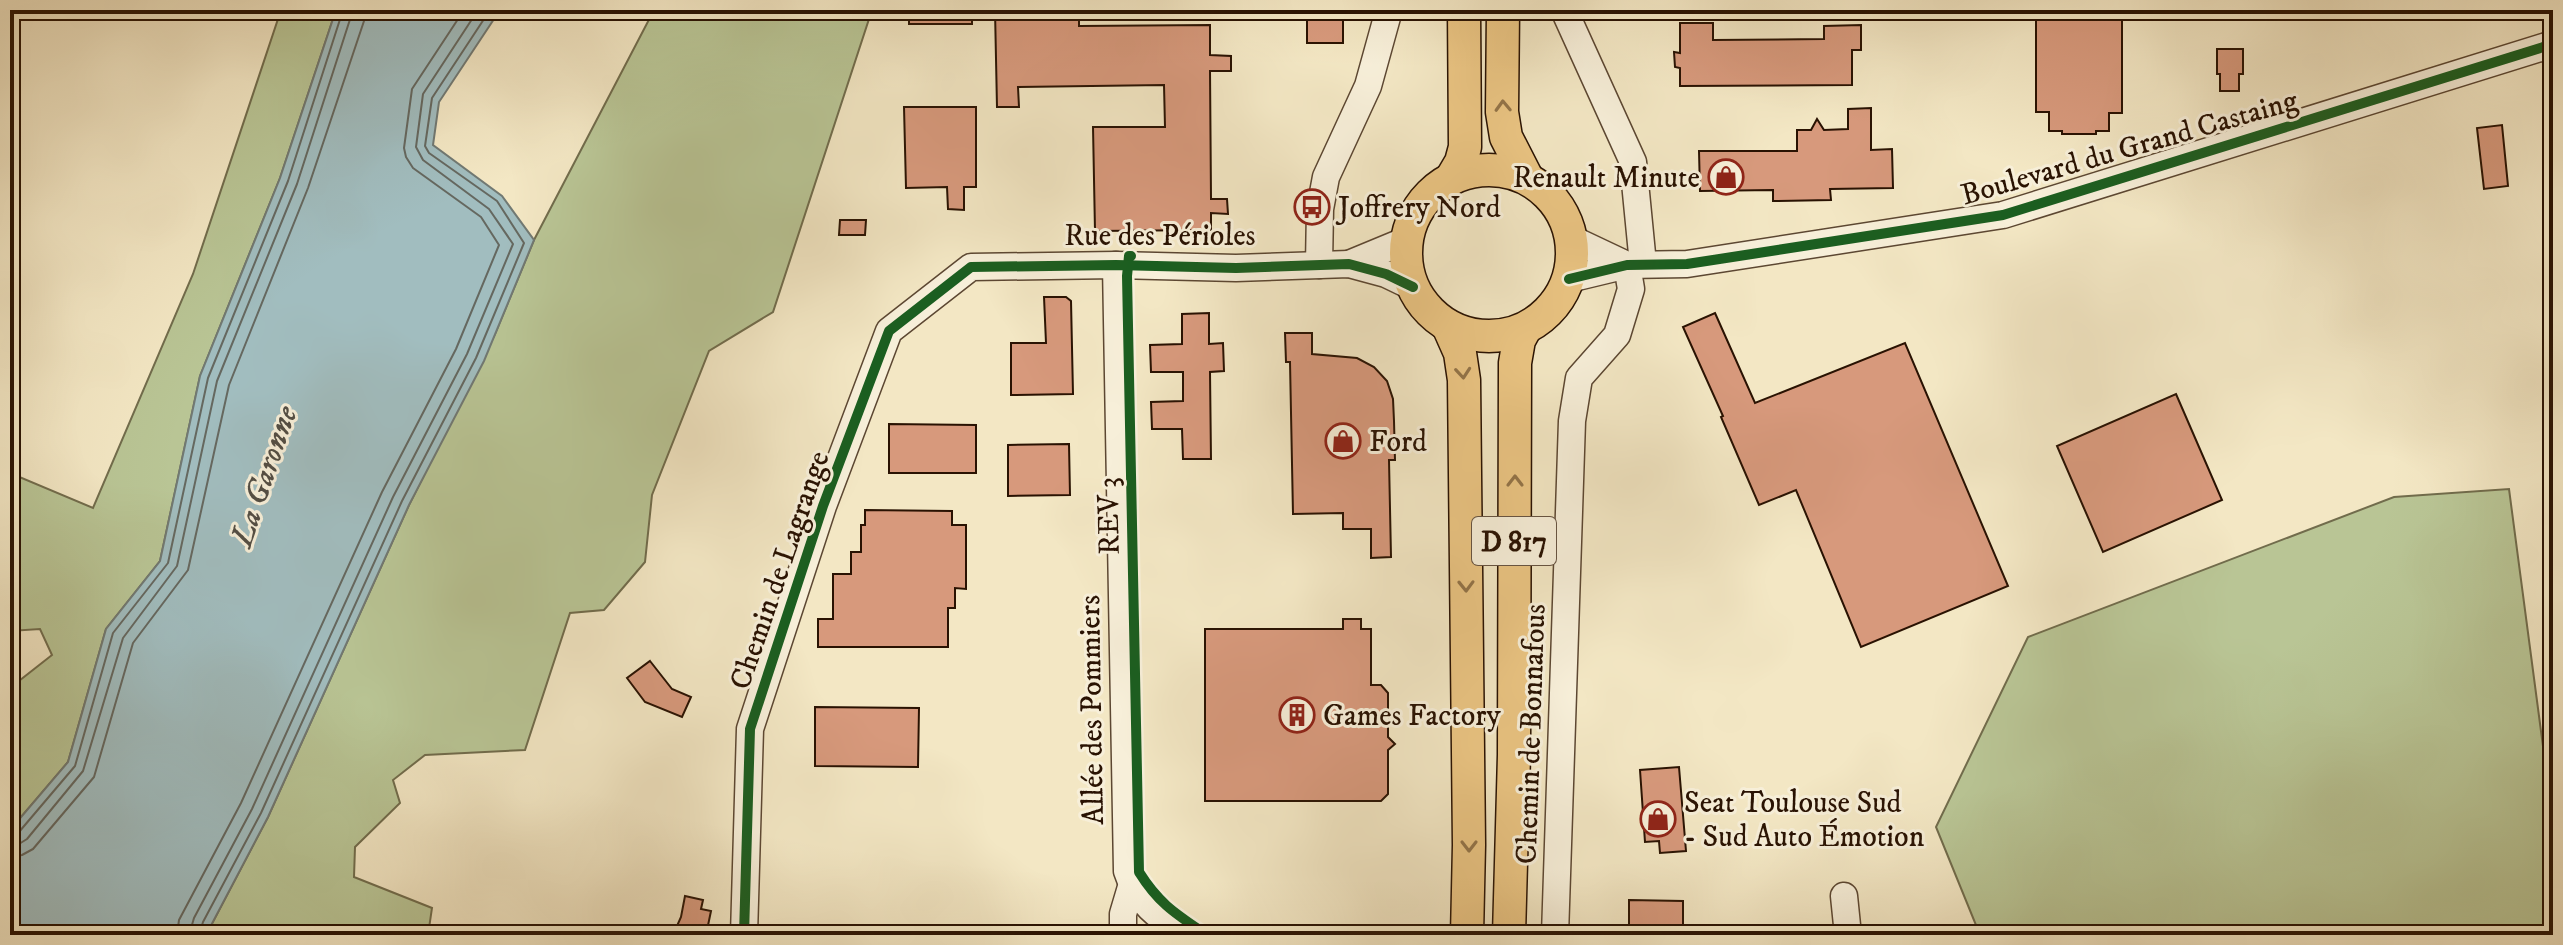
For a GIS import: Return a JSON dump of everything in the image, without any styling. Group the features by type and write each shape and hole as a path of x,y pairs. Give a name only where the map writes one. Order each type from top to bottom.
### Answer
{"main road":[{"path":"1451,179 1465,147 1464,10"},
{"path":"1503,10 1502,112 1506,137 1527,178"},
{"path":"1502,170 1527,178 1548,193 1564,214 1572,239 1573,259 1561,296 1550,311 1525,329 1506,335 1486,337 1448,326 1422,303 1408,272 1407,240 1415,216 1430,195 1451,179 1476,171 1502,170"},
{"name":"D 817","path":"1448,326 1460,353 1464,380 1469,845 1467,935"},
{"name":"D 817","path":"1509,935 1514,739 1515,363 1519,340 1525,329"}],"street":[{"path":"1319,265 1320,209 1326,177 1368,86 1389,10"},
{"name":"Chemin de Bonnafous","path":"1555,935 1572,421 1579,378 1617,335 1635,264 1633,162 1564,10"},
{"name":"Boulevard du Grand Castaing","path":"1569,279 1635,264 1687,264 2003,215 2553,44"},
{"name":"Boulevard du Grand Castaing","path":"1572,239 1635,264"},
{"name":"Rue des Périoles","path":"1349,264 1407,240"},
{"name":"Rue des Périoles","path":"971,267 1116,265 1236,268 1349,264 1386,274 1413,287"},
{"name":"Allée des Pommiers","path":"1116,265 1125,821 1127,871 1131,887 1123,914 1123,935"},
{"name":"Chemin de Lagrange","path":"744,935 750,729 823,506 889,331 971,267"},
{"path":"1131,887 1155,915 1185,935"},
{"path":"1844,896 1848,935"}],"green space":[{"path":"281,10 336,10 280,178 200,376 160,561 106,629 68,762 10,830 10,688 52,655 40,629 10,631 10,533 19,534 10,528 10,473 93,508 193,274"},
{"path":"654,10 870,10 773,312 709,351 652,495 645,562 604,610 570,613 525,750 425,755 393,780 400,803 355,847 354,877 432,908 428,935 206,935 268,817 409,505 495,334 534,240"},
{"path":"2509,489 2553,822 2553,935 1980,935 1936,827 2028,637 2394,497"}],"water":[{"name":"La Garonne","path":"336,10 500,10 439,102 433,145 502,196 534,240 484,361 409,505 268,817 206,935 10,935 10,830 68,762 106,629 160,561 200,376 280,178"}],"building":[{"path":"909,10 972,10 972,24 909,24"},
{"path":"995,10 1018,10 1018,15 1079,15 1079,26 1210,25 1210,55 1231,56 1231,71 1210,71 1211,199 1227,199 1228,214 1211,213 1211,230 1095,231 1093,127 1165,127 1164,85 1018,87 1019,107 997,107"},
{"path":"2036,10 2122,10 2122,113 2109,113 2109,131 2062,134 2062,131 2049,131 2049,112 2036,112"},
{"path":"1307,20 1343,20 1343,43 1307,43"},
{"path":"1680,23 1713,23 1713,40 1824,39 1824,26 1861,25 1861,50 1852,50 1852,85 1680,86 1680,68 1675,67 1674,52 1680,53"},
{"path":"2217,49 2243,49 2239,91 2220,91"},
{"path":"904,107 976,107 976,187 964,187 964,210 948,209 947,187 906,188"},
{"path":"1871,108 1871,150 1892,149 1893,188 1830,189 1831,200 1773,201 1773,190 1700,191 1699,151 1797,151 1797,130 1811,130 1817,119 1824,130 1848,129 1848,109"},
{"path":"2502,125 2508,186 2484,189 2477,128"},
{"path":"840,220 866,220 865,235 839,235"},
{"path":"1044,297 1066,297 1071,301 1073,394 1011,395 1011,343 1046,343"},
{"path":"1209,313 1209,344 1223,343 1224,371 1210,372 1211,459 1183,459 1182,429 1152,429 1151,402 1183,401 1183,372 1151,372 1150,345 1182,344 1182,314"},
{"path":"1715,313 1755,403 1905,343 2008,586 1861,647 1796,490 1759,505 1683,327"},
{"name":"Ford","path":"1285,333 1312,333 1312,354 1357,358 1374,367 1387,381 1393,399 1395,460 1389,460 1391,557 1371,558 1371,529 1343,529 1343,513 1293,514 1290,362 1286,362"},
{"path":"2176,394 2222,500 2103,552 2057,446"},
{"path":"889,424 976,425 976,473 889,473"},
{"path":"1069,444 1070,495 1008,496 1008,445"},
{"path":"865,510 952,511 952,525 966,525 966,589 955,588 955,608 948,608 948,647 818,647 818,619 833,619 833,574 851,574 851,552 861,552 861,525 865,525"},
{"name":"Games Factory","path":"1343,619 1361,619 1361,629 1371,629 1371,685 1381,685 1388,693 1388,737 1395,744 1388,750 1388,794 1381,801 1205,801 1205,629 1343,629"},
{"path":"650,661 672,689 691,697 682,717 645,702 627,678"},
{"path":"815,707 919,708 918,767 815,766"},
{"path":"1679,767 1686,851 1660,853 1659,841 1645,842 1640,770"},
{"path":"685,896 703,900 701,909 711,911 706,935 673,935"},
{"path":"1629,900 1683,901 1683,935 1629,935"}],"cycle path":[{"path":"1569,279 1627,265 1687,264 2003,215 2553,44"},
{"name":"REV 3","path":"1131,256 1127,276 1139,872 1161,900 1207,935"},
{"path":"744,935 750,729 823,506 889,331 971,267 1116,265 1236,268 1349,264 1386,274 1413,287"}],"place":[{"name":"Renault Minute","path":"1726,177"},
{"name":"Joffrery Nord","path":"1312,207"},
{"name":"Ford","path":"1343,441"},
{"name":"Games Factory","path":"1297,715"},
{"name":"Seat Toulouse Sud - Sud Auto Émotion","path":"1658,819"}]}
